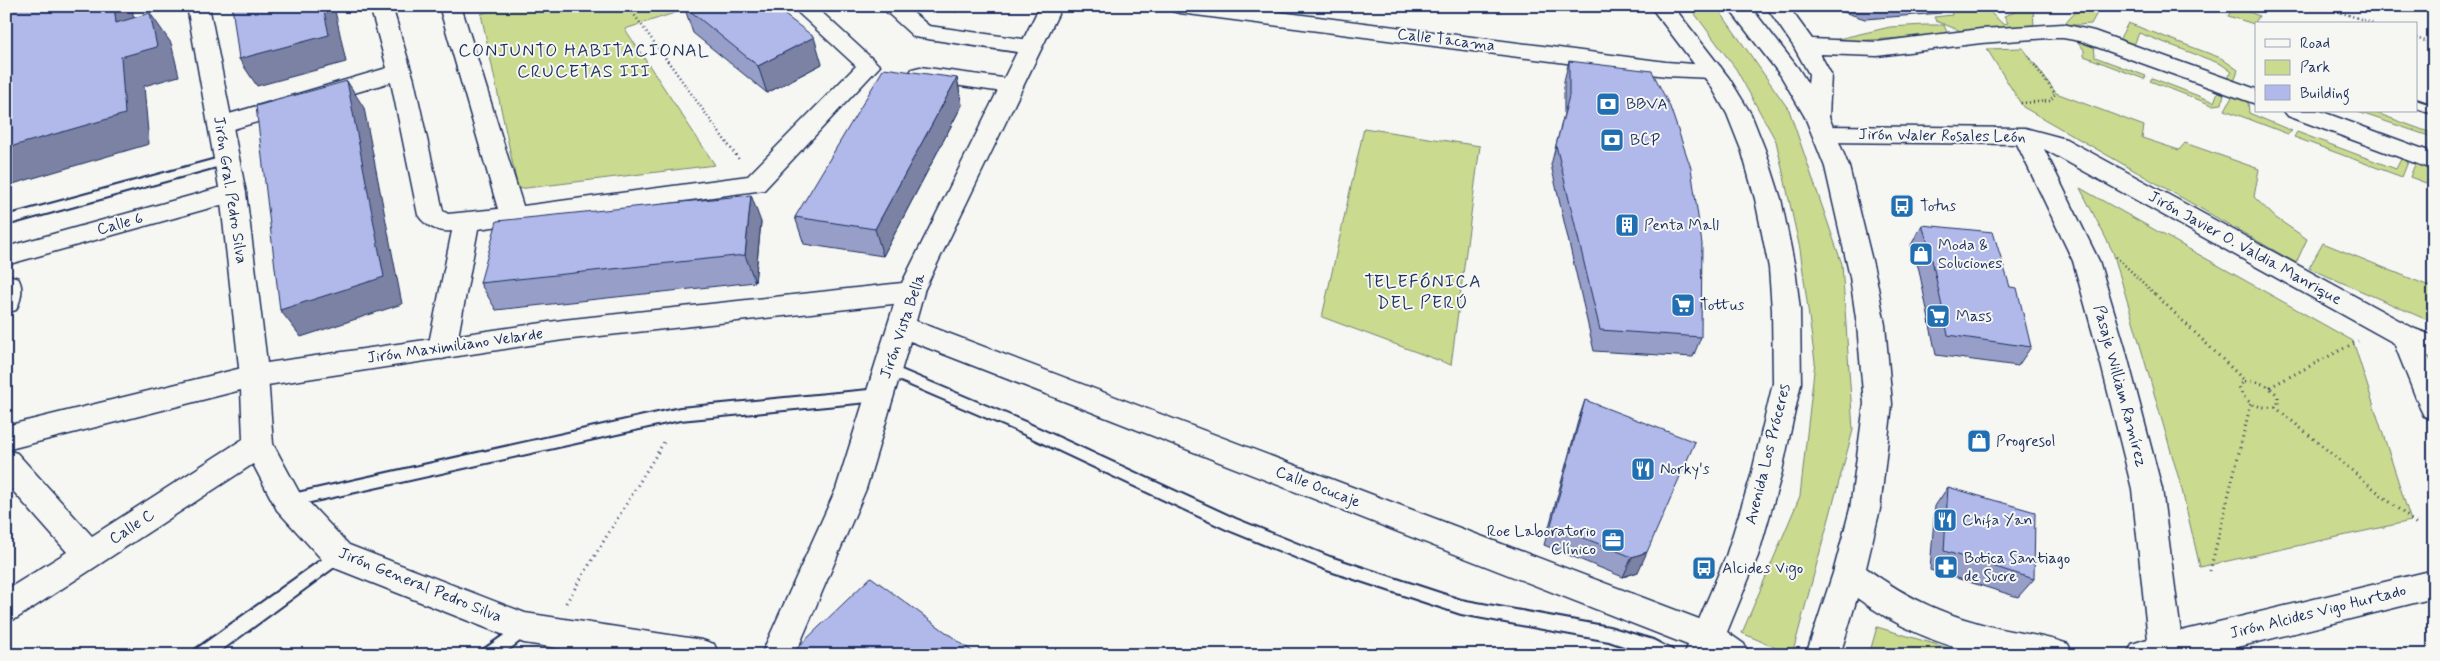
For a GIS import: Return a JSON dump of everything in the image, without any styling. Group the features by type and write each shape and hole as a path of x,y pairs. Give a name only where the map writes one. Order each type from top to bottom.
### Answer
{"street":[{"name":"Jirón Gral. Pedro Silva","path":"198,6 233,193 254,376"},
{"path":"381,6 399,72 431,215 446,223 755,184 884,69"},
{"path":"450,6 513,216"},
{"path":"802,6 884,69 1010,86"},
{"path":"890,6 922,32 1030,46"},
{"name":"Jirón Vista Bella","path":"778,655 851,489 911,292 1010,86 1051,6"},
{"name":"Calle Tacama","path":"1180,6 1666,69 1712,71"},
{"name":"Avenida Los Próceres","path":"1661,6 1712,71 1739,114 1754,152 1768,200 1782,268 1786,310 1787,383 1766,476 1714,649"},
{"path":"1738,6 1790,73 1821,126 1837,167 1863,276 1871,325 1878,404 1865,509 1849,573 1823,655"},
{"path":"1776,6 1805,46 1820,74 1821,126"},
{"path":"1805,46 1876,49 1980,36 2063,31 2086,36 2255,97"},
{"path":"1820,74 1876,49"},
{"path":"220,125 399,72"},
{"path":"2299,112 2434,162"},
{"name":"Jirón Waler Rosales León","path":"1821,126 2025,136 2058,145"},
{"name":"Pasaje William Ramírez","path":"2025,136 2086,261 2111,348 2147,489 2155,652"},
{"name":"Jirón Javier O. Valdia Manrique","path":"2058,145 2405,336 2434,347"},
{"name":"Calle 6","path":"6,256 233,193"},
{"path":"442,348 467,221"},
{"name":"Jirón Maximiliano Velarde","path":"6,438 254,376 563,330 911,292"},
{"name":"Calle Ocucaje","path":"900,326 1714,649"},
{"path":"2405,336 2434,408"},
{"name":"Jirón General Pedro Silva","path":"254,376 258,445 288,501 338,555 536,630 702,655"},
{"name":"Calle C","path":"6,608 258,445"},
{"path":"6,462 89,554"},
{"path":"1849,573 1874,592 1903,610 1937,625 2030,651 2056,655"},
{"name":"Jirón Alcides Vigo Hurtado","path":"2155,652 2434,584"}],"lane":[{"path":"2418,105 2434,110"},
{"path":"6,220 227,160"},
{"path":"288,501 680,414 883,382 1020,426 1231,524 1327,562 1461,607 1609,634 1646,645 1666,655"},
{"path":"201,655 338,555"},
{"path":"489,655 536,630"}],"path":[{"path":"2322,6 2368,22"},
{"path":"630,9 755,184"},
{"path":"2418,39 2434,44"},
{"path":"2021,103 2050,101 2055,94 2026,53"},
{"path":"2112,253 2245,381"},
{"path":"2270,387 2363,338 2405,336"},
{"path":"2275,407 2279,400 2270,387 2257,381 2245,381 2239,386 2251,403 2264,408 2275,407 2419,526"},
{"path":"2210,571 2251,403"},
{"path":"536,630 680,414"}],"green space":[{"path":"505,6 696,6 625,29 715,165 518,189 481,14"},
{"path":"1689,6 1716,6 1789,110 1842,264 1853,430 1792,655 1742,633 1800,496 1815,362 1800,249 1776,141 1736,69"},
{"path":"2008,6 2033,6 2034,28 1966,33 1936,21 1934,17 1952,15 1951,8 1984,7 2003,24 2008,23 2004,16 2015,12"},
{"path":"2234,6 2249,6 2247,11 2259,16 2254,24 2228,16"},
{"path":"2079,8 2097,13 2091,24 2063,26"},
{"path":"2128,23 2221,58 2238,70 2234,81 2227,78 2232,72 2221,64 2139,33 2134,45 2119,40"},
{"path":"1944,25 1948,35 1854,41 1834,40 1890,27"},
{"path":"2084,40 2094,44 2095,57 2146,76 2144,79 2084,56 2084,50 2078,42"},
{"path":"2023,48 2056,93 2144,126 2142,138 2179,150 2185,143 2259,169 2254,197 2276,218 2307,239 2296,263 2023,107 1987,49"},
{"path":"2152,78 2214,102 2219,89 2224,92 2222,104 2212,105 2150,81"},
{"path":"2233,95 2248,102 2249,113 2292,131 2288,134 2225,110"},
{"path":"2358,112 2374,112 2434,134 2434,151 2428,148 2429,136"},
{"path":"1364,128 1480,146 1451,365 1322,317"},
{"path":"2297,132 2396,169 2404,153 2410,157 2402,177 2294,137"},
{"path":"2417,159 2434,166 2434,186 2410,177"},
{"path":"2080,188 2353,341 2411,521 2200,567 2181,486 2113,252"},
{"path":"2323,243 2434,288 2434,323 2309,268"},
{"path":"1877,627 1972,655 1869,655"},
{"path":"568,648 624,655 509,655"}],"building":[{"path":"6,6 114,6 116,23 150,13 157,47 121,57 125,114 6,148"},
{"path":"232,6 323,6 329,35 239,59"},
{"path":"684,6 773,6 814,37 758,66"},
{"path":"1569,61 1652,71 1670,107 1691,168 1702,244 1701,337 1600,330 1556,145 1569,96"},
{"path":"884,68 957,78 875,229 795,217"},
{"path":"347,81 384,277 280,310 256,106"},
{"path":"751,195 745,255 480,283 497,221"},
{"path":"1922,225 1993,232 2010,287 2017,288 2031,347 1948,335 1930,250"},
{"path":"1585,400 1695,442 1647,552 1632,557 1551,525"},
{"path":"1948,487 2035,512 2034,579 1944,551"},
{"path":"871,577 977,655 801,655 795,650"}],"place":[{"name":"BBVA","path":"1608,104"},
{"name":"BCP","path":"1612,140"},
{"name":"Totus","path":"1902,206"},
{"name":"Penta Mall","path":"1627,225"},
{"name":"Moda & Soluciones","path":"1921,254"},
{"name":"Tottus","path":"1683,305"},
{"name":"Mass","path":"1938,316"},
{"name":"Progresol","path":"1979,441"},
{"name":"Norky's","path":"1643,469"},
{"name":"Chifa Yan","path":"1945,520"},
{"name":"Roe Laboratorio Clínico","path":"1613,540"},
{"name":"Botica Santiago de Sucre","path":"1946,567"},
{"name":"Alcides Vigo","path":"1704,568"}],"district":[{"name":"CONJUNTO HABITACIONAL CRUCETAS III","path":"584,61"},
{"name":"TELEFÓNICA DEL PERÚ","path":"1423,292"}]}
